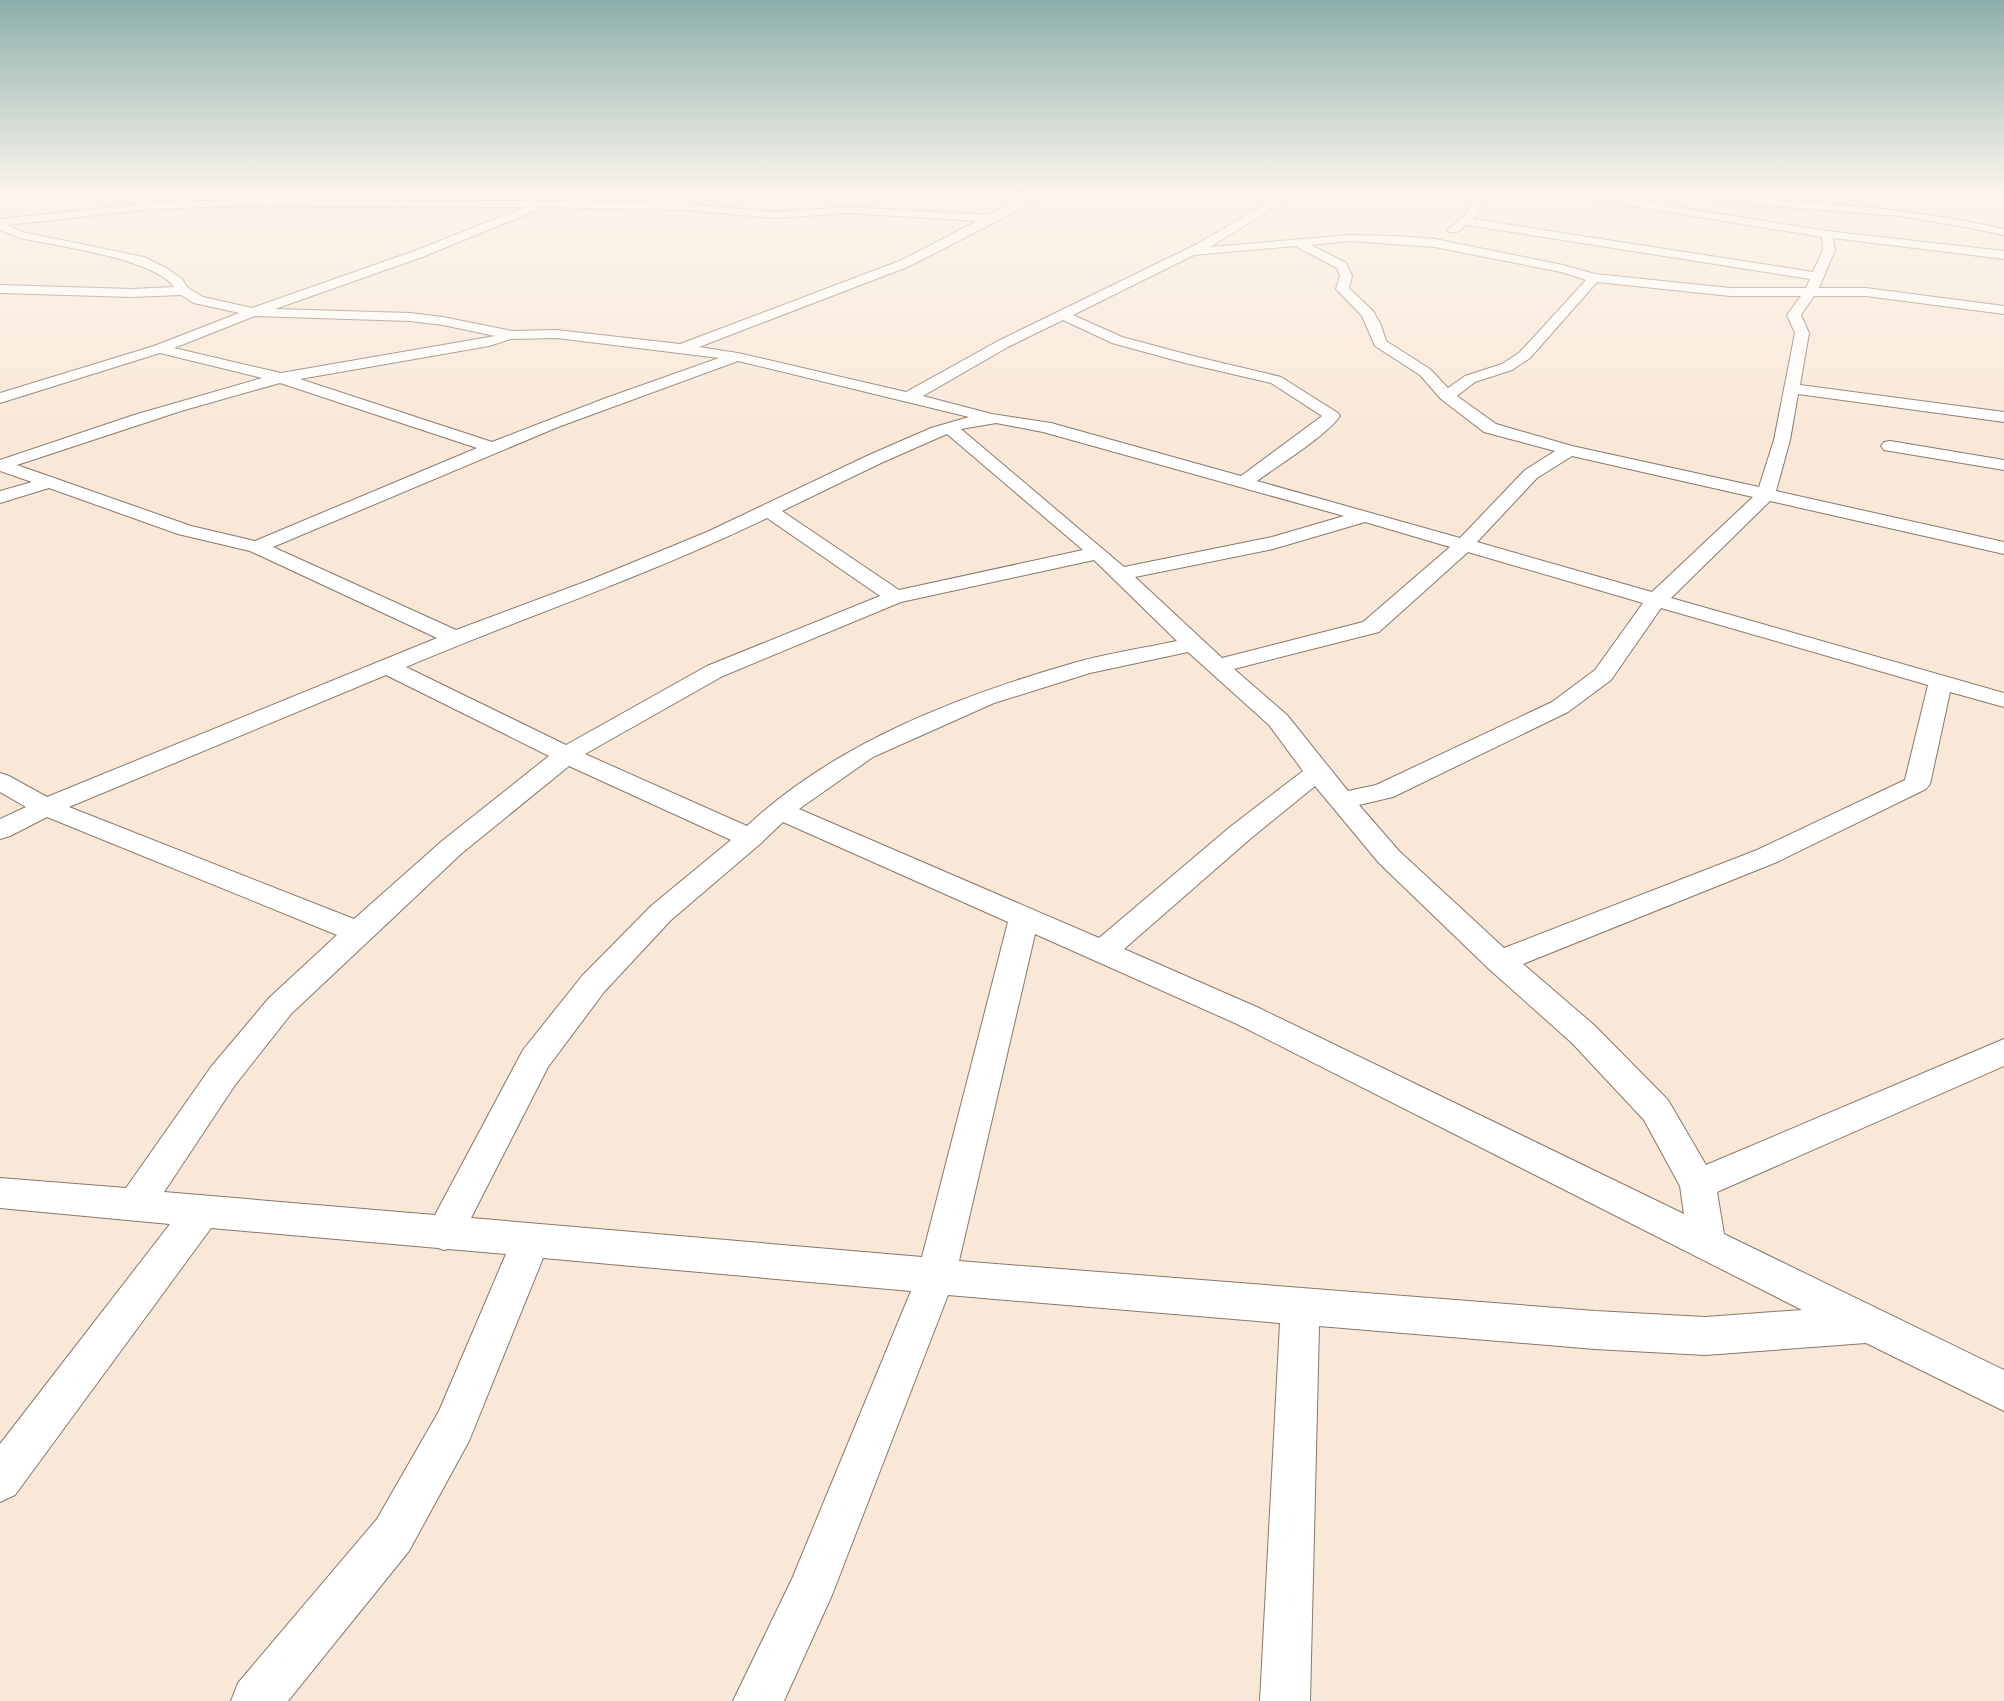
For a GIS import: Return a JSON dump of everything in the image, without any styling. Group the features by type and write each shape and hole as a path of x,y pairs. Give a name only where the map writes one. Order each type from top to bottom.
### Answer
{"street":[{"path":"161,270 177,282 183,292"},
{"path":"0,398 159,349 254,312 372,270"},
{"path":"680,348 889,270"},
{"path":"908,398 988,352 1153,270"},
{"path":"1344,270 1346,276 1342,289 1368,314 1380,343 1426,372 1447,396 1490,428 1569,450 1765,496 2004,548"},
{"path":"1568,270 1594,278 1730,292 1866,292 2004,310"},
{"path":"1782,270 1817,276"},
{"path":"1341,802 1384,791 1560,707 1602,675 1656,600 1765,496 1782,440 1793,389 1802,332 1794,315 1811,291 1821,270"},
{"path":"1447,396 1470,379 1507,367 1525,355 1594,278"},
{"path":"0,289 132,293 183,292 199,300 254,312 410,317 443,321 512,335 557,334 680,348 738,357 908,398 1045,427 1364,516 2004,700"},
{"path":"1063,315 1117,340 1190,360 1276,380 1332,416 1316,430 1244,482"},
{"path":"0,465 185,404 281,378 489,342 512,335"},
{"path":"159,349 281,378 491,447"},
{"path":"257,547 491,447 686,374 738,357"},
{"path":"1793,389 2004,417"},
{"path":"0,830 46,807 386,666 714,536 876,459 950,428 966,422 996,418"},
{"path":"950,428 1098,553 1193,644 1278,720 1341,802 1389,857 1500,961 1584,1034 1656,1110 1698,1184 1707,1244"},
{"path":"1890,446 2004,465"},
{"path":"1217,666 1371,627 1464,545 1531,474 1569,450"},
{"path":"0,465 185,530 257,547 455,638"},
{"path":"0,498 48,483"},
{"path":"768,510 895,597"},
{"path":"1119,574 1325,531 1364,516"},
{"path":"135,1205 223,1076 280,1006 452,847 566,755 715,671 895,597 1098,553"},
{"path":"444,1234 535,1059 594,984 661,913 750,838 779,810 864,752 986,698 1085,667 1193,644"},
{"path":"386,666 566,755 750,838"},
{"path":"1500,961 1767,856 1917,784 1940,682"},
{"path":"1102,952 1240,833 1317,772"},
{"path":"0,781 46,807 358,932"},
{"path":"779,810 1248,1016 2004,1390"},
{"path":"758,1701 809,1595 936,1276 1024,918"},
{"path":"1698,1184 2004,1052"},
{"path":"0,1193 444,1234 1594,1330 1705,1336 1869,1324"},
{"path":"0,1480 202,1211"},
{"path":"256,1701 393,1535 454,1426 531,1241"},
{"path":"1285,1701 1300,1306"}]}
